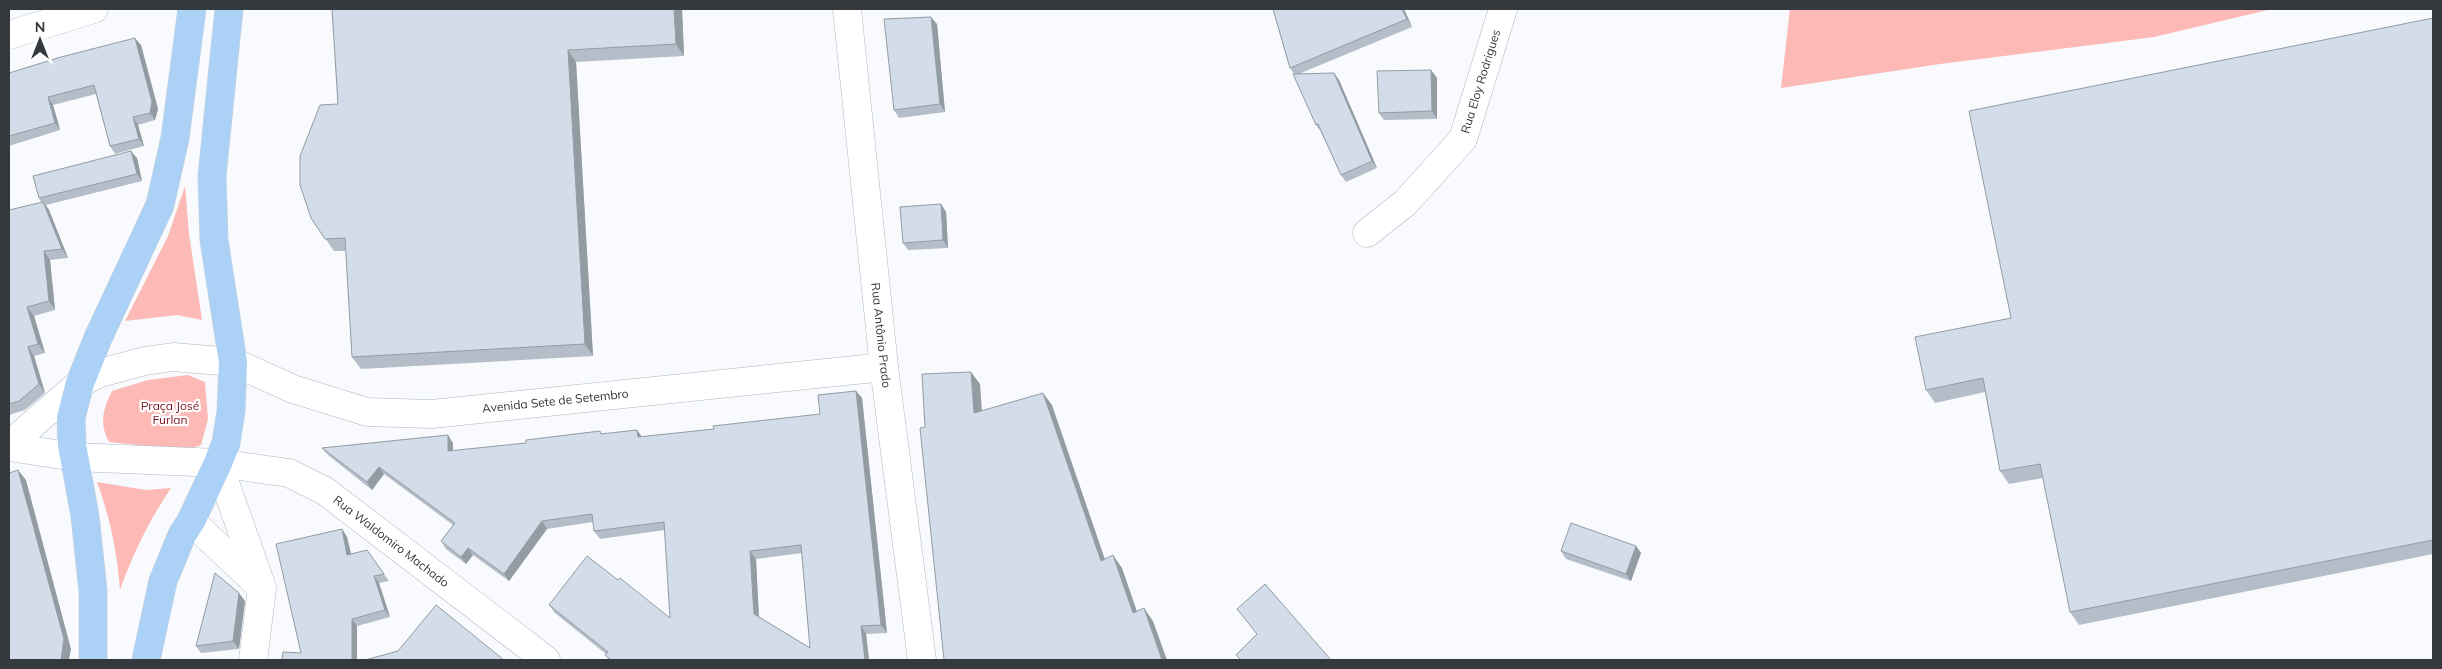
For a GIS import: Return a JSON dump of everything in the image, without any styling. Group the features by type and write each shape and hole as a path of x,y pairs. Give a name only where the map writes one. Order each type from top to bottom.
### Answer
{"main road":[{"path":"93,660 93,591 85,516 72,445 71,418 80,384 112,306 160,205 174,138 192,9"},
{"path":"146,660 163,581 226,443 231,411 233,362 214,240 212,176 229,9"}],"street":[{"path":"9,35 94,9"},
{"name":"Rua Antônio Prado","path":"847,9 884,367 922,660"},
{"name":"Rua Eloy Rodrigues","path":"1367,233 1405,203 1463,139 1503,9"},
{"name":"Avenida Sete de Setembro","path":"80,384 109,370 145,361 173,357 233,362 293,389 367,412 432,414 884,367"},
{"path":"9,446 80,384"},
{"path":"9,446 75,457"},
{"name":"Rua Waldomiro Machado","path":"75,457 218,463 290,473 325,491 546,660"},
{"path":"218,463 262,588 253,660"},
{"path":"192,520 262,588"}],"green space":[{"path":"1790,9 2272,9 2154,37 1940,64 1781,88"},
{"path":"185,186 189,234 202,320 177,315 125,321 168,236"},
{"name":"Praça José Furlan","path":"188,375 205,382 208,419 201,445 187,450 109,442 104,429 103,416 112,391 148,380"},
{"path":"97,482 146,490 171,488 142,538 120,590 112,535"}],"building":[{"path":"332,9 674,9 676,44 568,50 585,344 352,357 345,238 325,239 311,218 300,185 300,156 320,105 338,104"},
{"path":"1273,9 1402,9 1407,19 1290,68"},
{"path":"931,17 940,104 894,110 884,19"},
{"path":"2433,18 2433,540 2070,612 2040,464 2000,471 1983,378 1926,390 1915,337 2011,318 1969,111"},
{"path":"135,38 152,102 150,113 133,117 139,139 110,146 94,85 48,97 55,123 9,136 9,73"},
{"path":"1431,70 1432,111 1379,113 1377,71"},
{"path":"1334,73 1372,161 1341,175 1293,74"},
{"path":"131,151 137,174 39,198 33,176"},
{"path":"43,202 62,249 44,251 49,301 27,307 38,344 28,347 39,384 19,401 9,404 9,210"},
{"path":"941,204 943,240 903,243 900,207"},
{"path":"971,372 974,413 1043,393 1101,561 1113,555 1133,613 1144,608 1162,660 944,660 920,428 925,427 922,374"},
{"path":"856,391 881,625 861,626 865,660 611,660 605,655 608,652 549,605 587,556 618,580 620,578 670,618 664,522 594,531 592,514 542,521 504,574 468,548 461,557 441,541 455,523 379,467 367,482 322,448 448,435 448,451 526,443 526,440 600,431 601,434 637,430 638,437 714,429 713,426 820,414 818,395","holes":["801,545 810,648 754,614 750,551"]},
{"path":"18,470 64,639 61,660 9,660 9,473"},
{"path":"1571,523 1636,546 1626,574 1561,551"},
{"path":"342,529 347,555 367,550 384,574 374,576 385,610 352,619 352,660 282,660 283,652 301,653 276,544"},
{"path":"215,573 239,593 233,641 196,646"},
{"path":"1265,584 1331,660 1241,660 1236,655 1257,634 1237,609"},
{"path":"436,605 504,660 365,660 398,651"}]}
